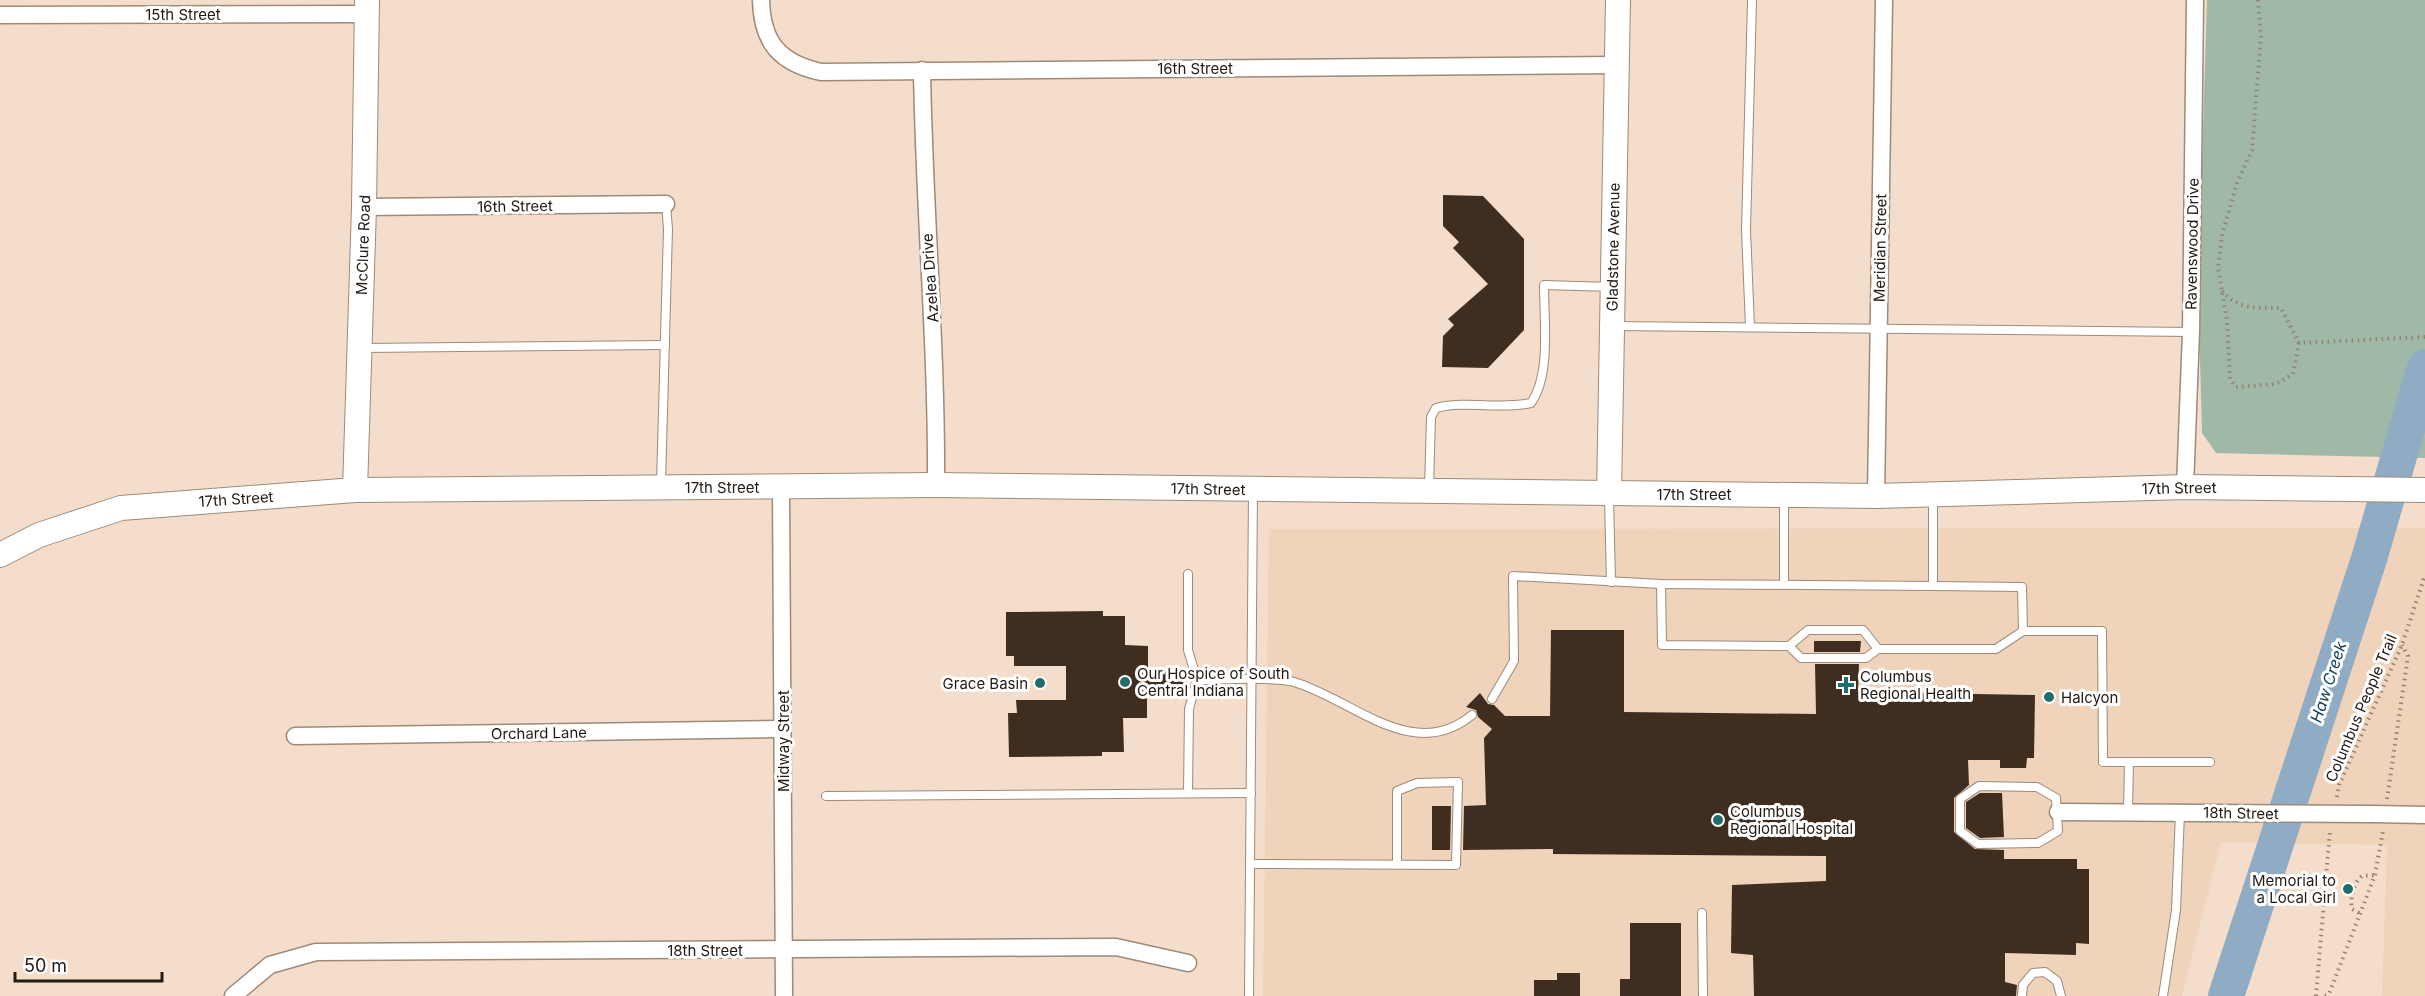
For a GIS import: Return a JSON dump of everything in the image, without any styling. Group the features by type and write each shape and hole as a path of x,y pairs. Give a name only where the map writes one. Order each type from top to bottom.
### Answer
{"street":[{"name":"16th Street","path":"761,0 761,21 778,52 796,66 821,72 1617,65"},
{"name":"Gladstone Avenue","path":"1609,494 1618,0"},
{"name":"Meridian Street","path":"1875,496 1884,0"},
{"name":"Ravenswood Drive","path":"2185,488 2191,332 2195,0"},
{"name":"15th Street","path":"0,15 367,7"},
{"name":"McClure Road","path":"355,490 364,207 367,7"},
{"name":"Azelea Drive","path":"922,70 923,182 937,384 936,485"},
{"name":"16th Street","path":"364,207 666,204"},
{"name":"17th Street","path":"0,555 39,536 121,508 355,490 936,485 1875,496 2185,488 2425,490"},
{"name":"Midway Street","path":"780,487 784,996"},
{"name":"Orchard Lane","path":"295,736 782,729"},
{"name":"18th Street","path":"2058,812 2425,815"},
{"name":"18th Street","path":"233,996 270,965 316,952 1116,947 1188,963"}],"lane":[{"path":"1750,327 1746,230 1752,0"},
{"path":"661,487 668,230 666,204"},
{"path":"1429,492 1431,417 1436,408 1452,403 1515,407 1531,403 1540,391 1543,375 1544,285 1613,286"},
{"path":"1612,327 2191,332"},
{"path":"359,348 665,345"},
{"path":"1249,996 1253,490"},
{"path":"1609,494 1611,582"},
{"path":"1784,495 1784,585"},
{"path":"1933,495 1933,586"},
{"path":"1188,574 1188,650 1197,680 1189,709 1188,793"},
{"path":"1492,699 1514,661 1513,576 1661,584 2022,587 2023,631"},
{"path":"1661,584 1662,645 1789,646 1808,630 1863,630 1878,650"},
{"path":"1789,646 1801,658 1866,658 1878,650 1996,649 2023,631 2102,632 2103,762 2210,762"},
{"path":"1197,680 1292,681 1389,727 1420,734 1456,728 1472,715"},
{"path":"2128,812 2129,762"},
{"path":"1250,864 1397,865 1456,865 1458,782 1417,783 1397,791 1397,865"},
{"path":"1979,786 2037,787 2056,798 2058,812 2058,831 2038,843 1978,844 1960,831 1960,799 1979,786"},
{"path":"826,796 1251,793"},
{"path":"2163,996 2175,910 2180,813"},
{"path":"1702,913 1702,996"},
{"path":"2022,996 2023,985 2033,973 2045,972 2057,981 2061,996"}],"path":[{"path":"2222,291 2232,302 2247,307 2281,308 2299,343 2293,374 2276,384 2236,387 2230,379 2218,268 2222,235 2237,183 2252,150 2261,36 2258,0"},
{"path":"2299,343 2425,337"},
{"name":"Columbus People Trail","path":"2335,806 2339,785 2402,645 2425,575"},
{"path":"2316,996 2326,848 2331,827"},
{"path":"2359,913 2352,909 2351,902 2356,882 2362,876 2375,875"}],"shaded area":[{"name":"Columbus Regional Health","path":"2425,528 2425,996 2382,996 2387,845 2221,842 2182,996 1263,996 1269,529"}],"green space":[{"path":"2207,0 2425,0 2425,458 2216,453 2202,433 2198,287"}],"building":[{"path":"1443,195 1483,196 1524,239 1524,330 1488,368 1442,367 1443,336 1454,325 1448,319 1488,284 1453,248 1459,242 1443,226"},
{"name":"Our Hospice of South Central Indiana","path":"1103,611 1103,616 1125,616 1125,645 1148,646 1148,671 1183,670 1184,695 1147,695 1147,718 1123,718 1124,752 1102,752 1102,756 1009,757 1008,713 1017,713 1016,700 1066,700 1066,666 1014,666 1014,656 1006,656 1006,612"},
{"name":"Columbus Regional Hospital","path":"1551,630 1624,630 1624,712 1816,714 1815,664 1859,664 1858,692 2035,695 2034,758 2027,758 2026,768 2000,768 2000,760 1968,760 1969,785 1954,798 1954,832 1975,849 2004,850 2004,859 2077,859 2077,869 2089,869 2089,944 2076,943 2076,955 2005,953 2005,982 2017,985 2016,996 1754,996 1753,955 1731,953 1732,885 1826,881 1826,856 1553,854 1553,849 1463,850 1464,806 1486,805 1484,738 1492,729 1478,717 1476,710 1466,707 1480,693 1488,704 1494,705 1505,716 1550,716"},
{"path":"1814,641 1861,641 1860,652 1814,652"},
{"path":"1980,793 2002,793 2004,837 1980,838 1966,828 1966,802"},
{"path":"1432,806 1451,806 1450,850 1432,850"},
{"path":"1630,923 1681,923 1681,996 1620,996 1620,979 1630,979"},
{"path":"1557,973 1580,973 1580,996 1534,996 1534,980 1557,980"}],"waterway":[{"name":"Haw Creek","path":"2226,996 2369,559 2425,367"}],"place":[{"name":"Our Hospice of South Central Indiana","path":"1125,682"},
{"name":"Grace Basin","path":"1040,683"},
{"name":"Columbus Regional Health","path":"1846,685"},
{"name":"Halcyon","path":"2049,697"},
{"name":"Columbus Regional Hospital","path":"1718,820"},
{"name":"Memorial to a Local Girl","path":"2348,889"}]}
